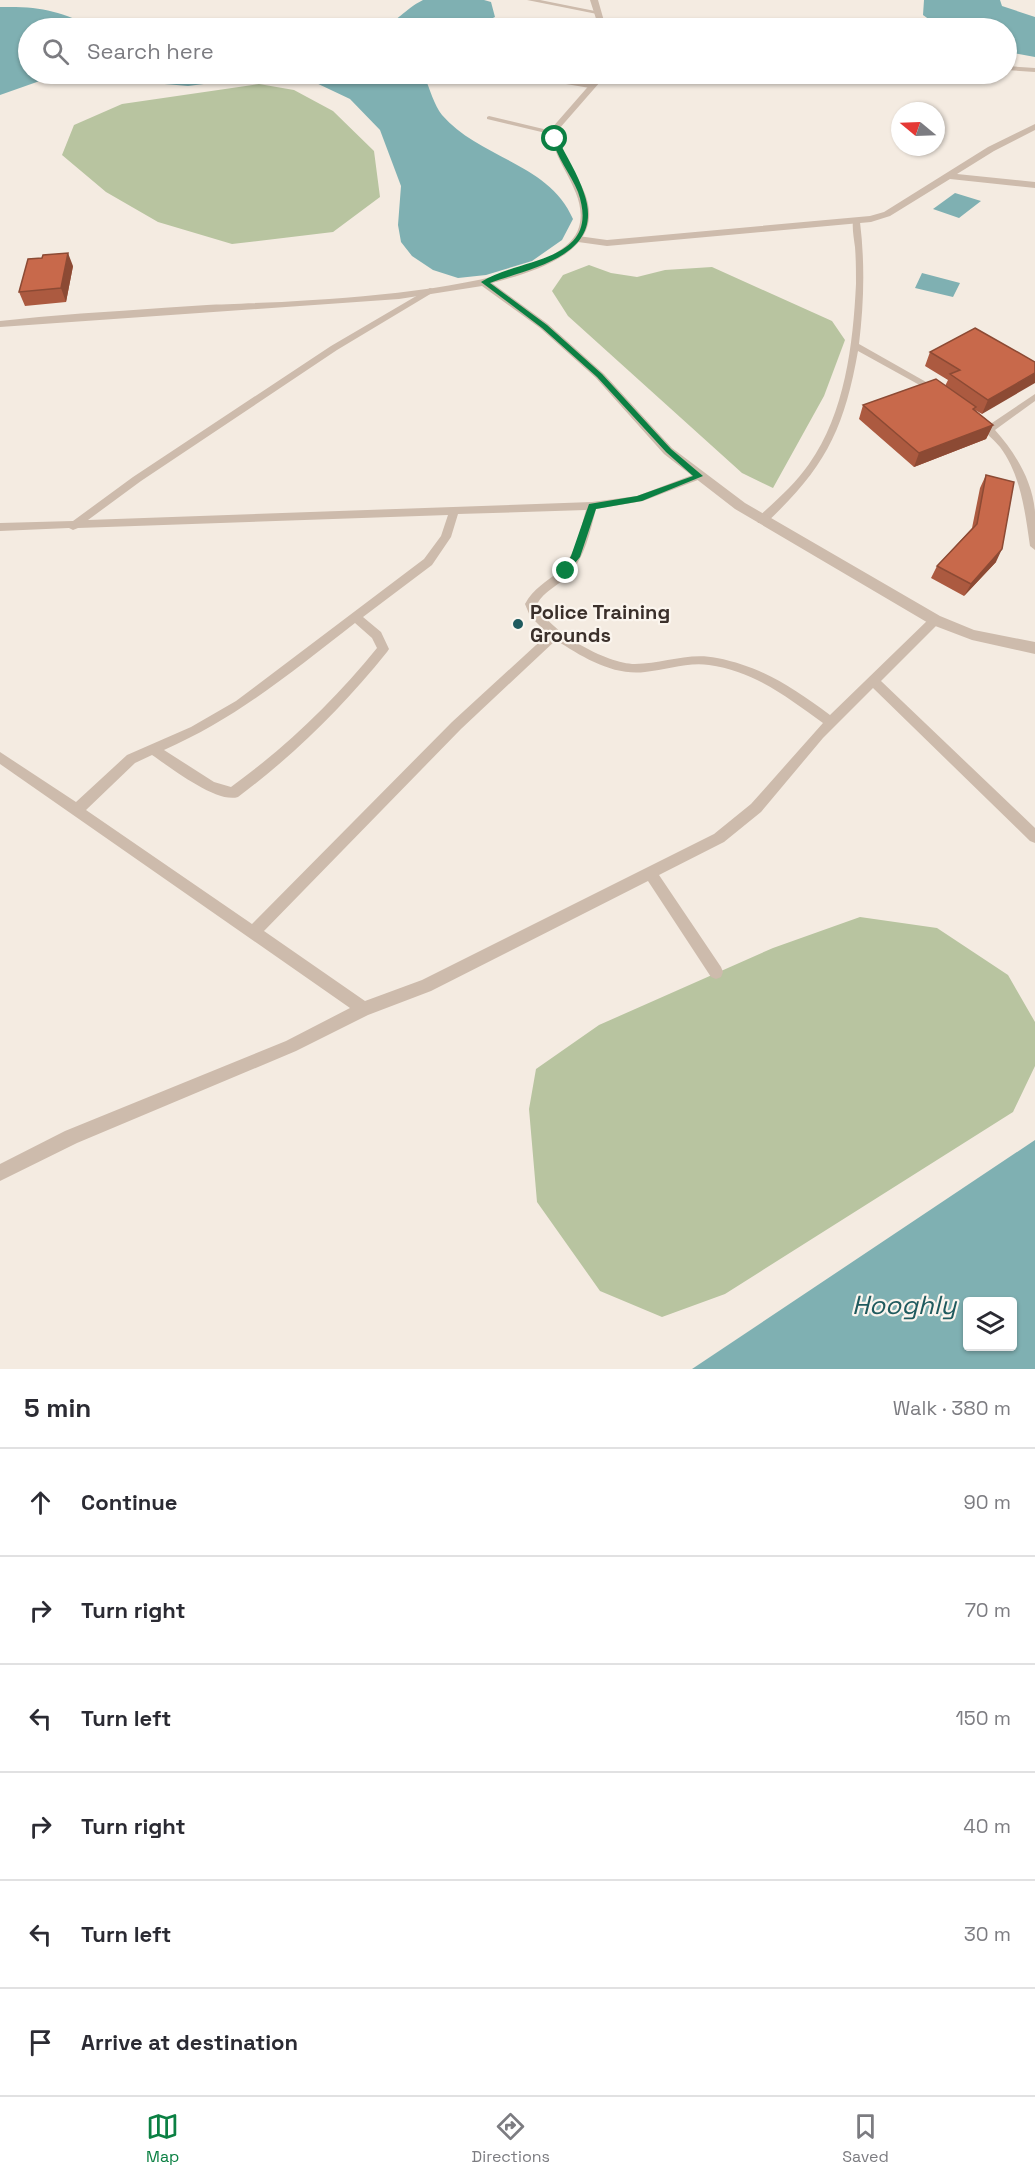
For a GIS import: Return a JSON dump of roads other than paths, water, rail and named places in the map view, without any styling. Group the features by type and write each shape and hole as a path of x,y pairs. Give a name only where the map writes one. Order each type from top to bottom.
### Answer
{"street":[{"path":"594,0 599,18"},
{"path":"1017,69 1035,70"},
{"path":"0,324 383,297 484,282 556,256 578,239 584,227 585,212 581,192 559,150 554,133 557,125 590,86"},
{"path":"578,239 607,243 856,222 887,214 991,149 1035,127"},
{"path":"949,176 1035,184"},
{"path":"484,282 544,326 600,376 668,451 699,476 762,520 935,620 972,635 1035,648"}],"lane":[{"path":"530,0 597,12"},
{"path":"577,84 590,86"},
{"path":"489,118 554,133"},
{"path":"762,520 795,490 817,460 846,387 854,345 860,285 861,250 856,222"},
{"path":"72,527 137,479 334,348 433,290"},
{"path":"854,345 945,395"},
{"path":"990,429 1035,397"},
{"path":"972,415 990,429 1004,445 1026,486 1032,512 1035,546"},
{"path":"0,527 72,527 592,506 639,499 699,476"},
{"path":"592,506 575,557 566,571 531,604 535,615 555,634 624,668 642,669 699,659 743,669 783,687 831,722"},
{"path":"77,810 124,765 195,730 240,704 428,562 447,537 454,512"},
{"path":"153,749 210,787 233,793 256,776 328,713 383,649 377,635 355,617"},
{"path":"0,1173 71,1137 291,1046 364,1009 426,986 718,838 756,808 831,722 935,620"},
{"path":"254,932 455,725 506,676 555,634"},
{"path":"873,681 1035,837"},
{"path":"0,757 364,1009"},
{"path":"650,873 716,972"}],"water":[{"path":"423,0 484,0 491,2 495,17 396,18"},
{"path":"924,0 1000,0 1002,6 1035,17 1035,57 1017,54 1017,18 927,18 923,15"},
{"path":"0,7 27,7 73,18 18,18 18,84 31,84 0,95"},
{"path":"165,84 204,84 188,86"},
{"path":"318,84 427,84 439,111 458,130 531,173 548,185 562,200 573,219 562,240 532,261 486,275 458,278 433,270 412,256 401,242 398,225 401,186 380,130 350,99"},
{"path":"955,193 981,201 959,218 933,209"},
{"path":"922,273 960,283 953,297 915,288"},
{"name":"Hooghly","path":"1035,1140 1035,1369 692,1369"}],"place":[{"name":"Police Training Grounds","path":"518,624"}]}
